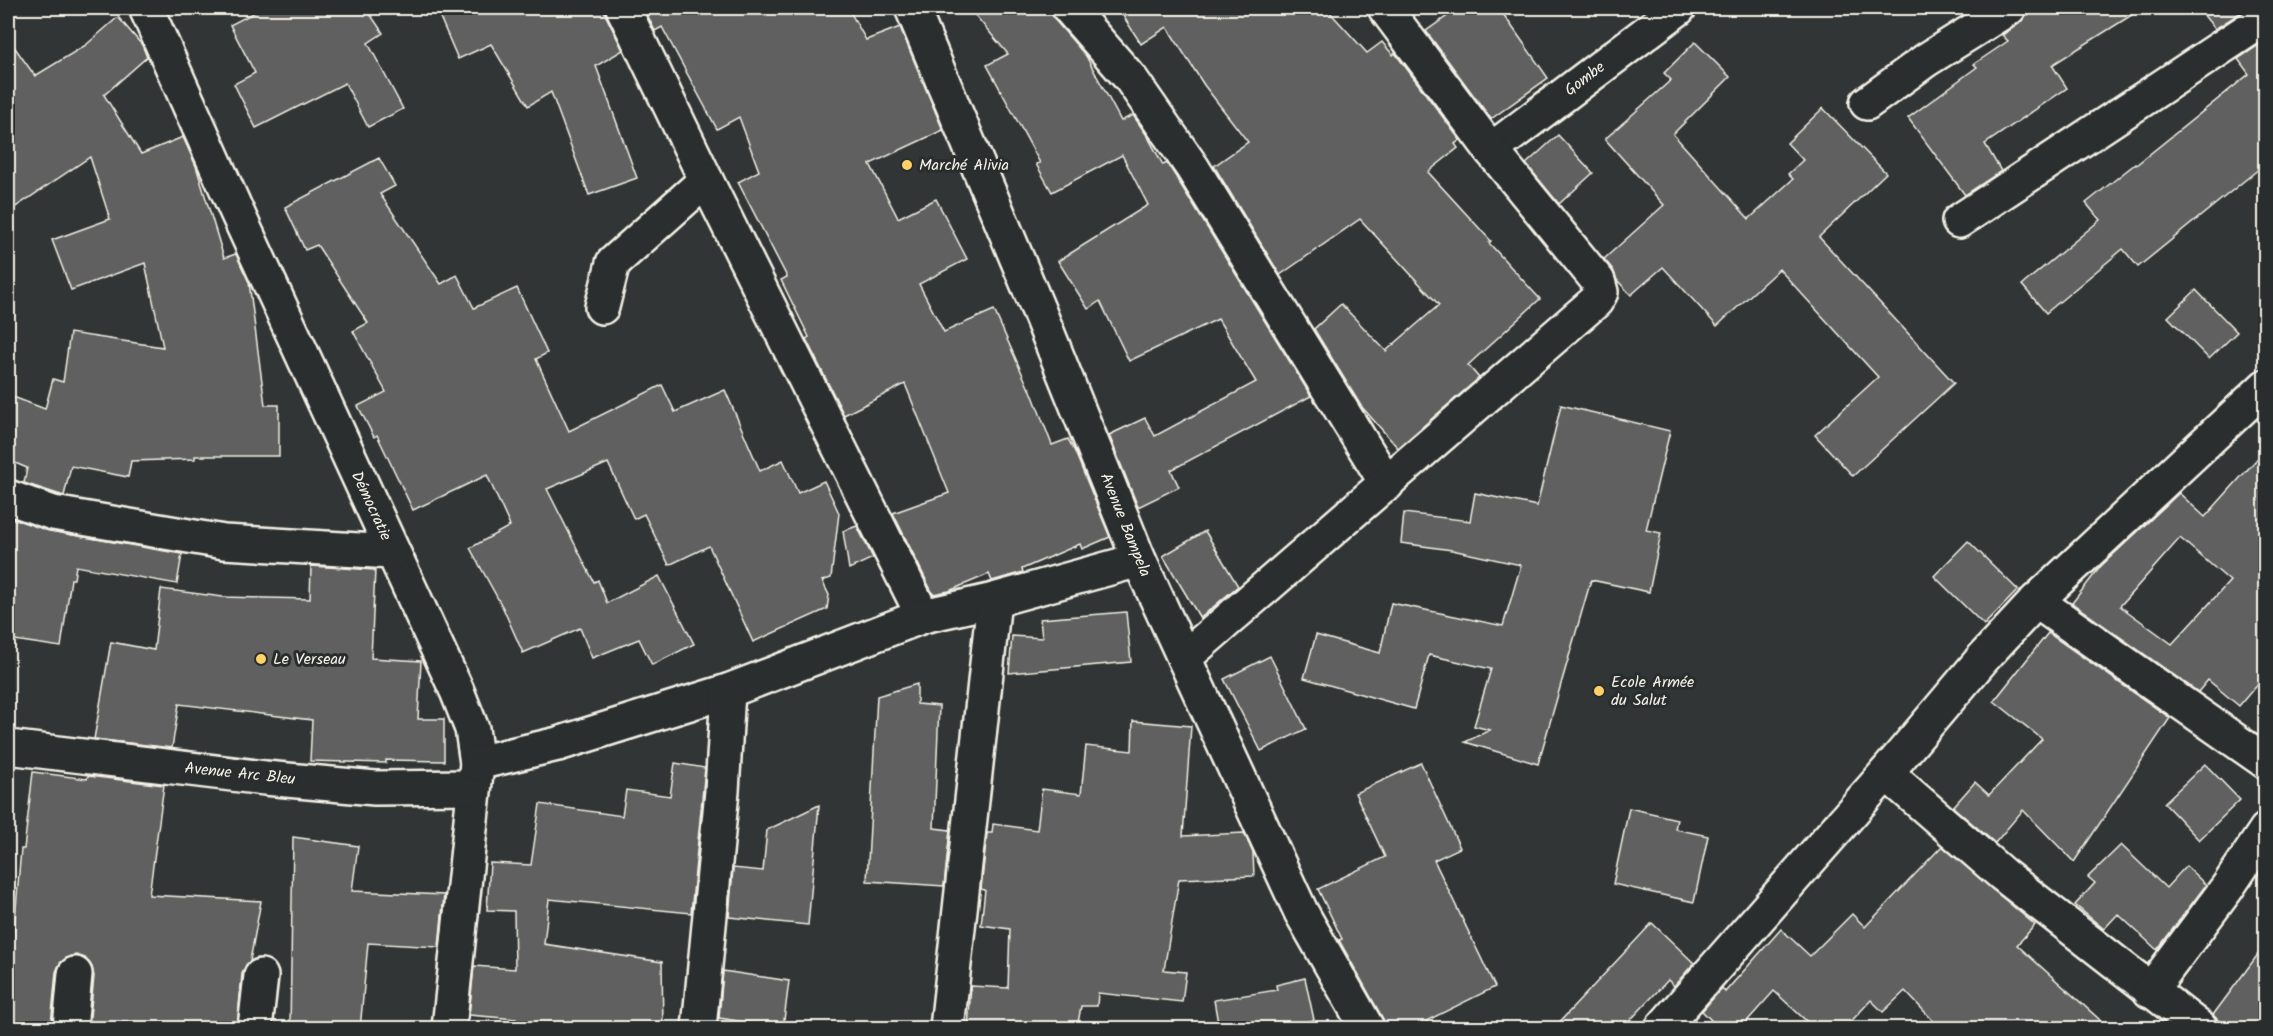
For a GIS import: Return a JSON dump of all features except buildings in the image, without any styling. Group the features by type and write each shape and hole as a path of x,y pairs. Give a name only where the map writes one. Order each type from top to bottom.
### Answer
{"street":[{"name":"Démocratie","path":"146,8 472,729 475,775 466,881 449,1029"},
{"path":"623,8 922,616"},
{"name":"Avenue Bampela","path":"912,8 1038,309 1139,560 1301,912 1367,1029"},
{"path":"1069,8 1131,78 1192,167 1387,484"},
{"path":"1184,658 1596,301 1601,292 1598,281 1491,150 1385,8"},
{"name":"Gombe","path":"1491,150 1679,8"},
{"path":"1867,103 1926,60 2008,8"},
{"path":"1959,221 2265,18"},
{"path":"602,307 613,263 706,180"},
{"path":"1662,1029 1886,773 1983,657 2036,601 2265,386"},
{"path":"8,496 53,513 224,542 392,552"},
{"name":"Avenue Arc Bleu","path":"8,747 266,778 375,788 475,775 558,744 728,691 922,616 994,600 1139,560"},
{"path":"947,1029 994,600"},
{"path":"2036,601 2265,762"},
{"path":"699,1029 722,791 728,691"},
{"path":"1886,773 2002,874 2200,1029"},
{"path":"2150,991 2227,888 2265,830"},
{"path":"70,1029 75,974"},
{"path":"255,1029 261,976"}],"place":[{"name":"Marché Alivia","path":"907,165"},
{"name":"Le Verseau","path":"261,659"},
{"name":"Ecole Armée du Salut","path":"1599,691"}]}
